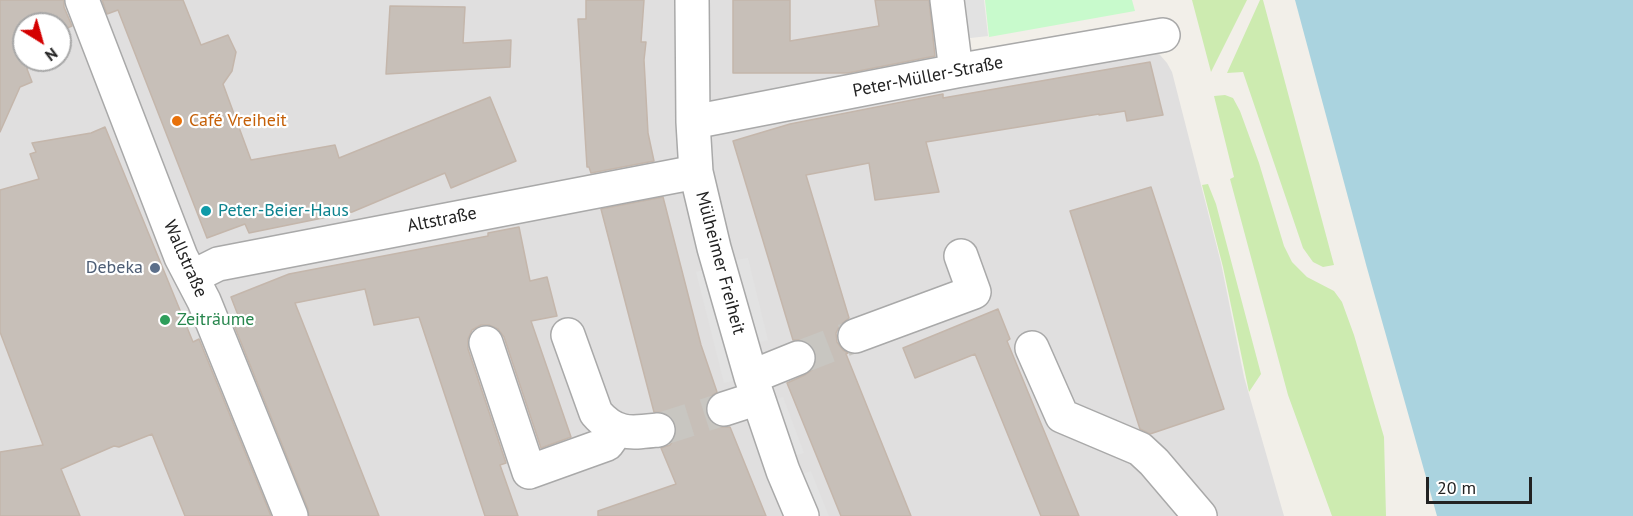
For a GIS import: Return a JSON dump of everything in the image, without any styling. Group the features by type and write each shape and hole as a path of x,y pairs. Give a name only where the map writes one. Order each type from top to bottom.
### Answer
{"street":[{"name":"Wallstraße","path":"82,0 182,257 204,301 291,516"},
{"name":"Mülheimer Freiheit","path":"692,0 693,122 696,171 714,248 754,388 783,471 802,516"},
{"path":"947,0 956,71"},
{"name":"Peter-Müller-Straße","path":"693,122 956,71 1163,35"},
{"name":"Altstraße","path":"192,278 218,264 696,171"},
{"path":"855,336 974,292 961,256"},
{"path":"568,335 596,413 604,423 617,430 633,433 658,430"},
{"path":"486,343 529,471 607,444 617,430"},
{"path":"1032,348 1062,417 1140,449 1200,516"},
{"path":"724,409 798,358"}],"shaded area":[{"path":"0,0 958,0 966,66 1141,33 1172,72 1221,263 1244,377 1284,516 0,516"},
{"path":"958,0 984,0 988,36 962,39"},
{"path":"748,258 768,340 757,343 736,260"},
{"path":"706,269 734,381 724,383 696,272"},
{"path":"783,397 804,453 794,456 773,400"},
{"path":"811,471 829,516 819,516 802,474"}],"green space":[{"path":"985,0 1132,0 1135,11 989,37"},
{"path":"1192,0 1247,0 1211,72"},
{"path":"1260,0 1263,0 1334,265 1323,267 1313,262 1303,248 1243,72 1227,73"},
{"path":"1225,95 1233,98 1240,111 1259,163 1284,246 1292,262 1307,277 1334,291 1342,302 1384,437 1386,516 1332,516 1288,395 1230,179 1234,177 1214,96"},
{"path":"1208,184 1216,204 1261,374 1249,392 1223,267 1202,185"}],"water":[{"path":"1295,0 1633,0 1633,516 1437,516"}],"building":[{"path":"0,0 64,0 66,12 12,12 12,72 28,72 32,82 20,87 0,132"},
{"path":"102,0 183,0 201,45 228,35 236,52 232,71 223,84 251,160 335,145 339,158 490,97 516,161 451,188 445,173 352,212 249,233 245,224 207,238 118,10 107,14"},
{"path":"586,0 644,0 641,42 646,42 644,60 648,133 654,161 591,173 587,167 578,19 586,19"},
{"path":"733,0 790,0 790,41 879,26 875,0 929,0 935,56 848,73 733,73"},
{"path":"390,6 465,7 463,43 511,40 510,67 386,74"},
{"path":"1150,62 1163,115 1127,121 1125,111 926,142 939,192 875,200 869,163 806,175 849,318 840,325 836,333 837,342 848,353 846,354 911,516 841,516 787,383 812,370 816,361 816,352 809,343 793,340 733,141 790,124 943,94 943,98"},
{"path":"105,127 193,342 199,339 271,516 185,516 152,434 119,447 114,446 61,469 80,516 0,516 0,452 43,445 0,332 0,190 39,179 30,154 36,152 32,143 91,133"},
{"path":"1151,187 1224,409 1150,434 1140,429 1070,211"},
{"path":"663,197 701,345 717,392 710,397 706,405 706,414 712,423 721,427 730,427 766,516 598,516 598,511 676,484 661,448 670,445 675,438 676,427 673,419 666,413 654,412 601,209"},
{"path":"519,227 530,281 547,277 557,316 531,321 571,437 541,448 504,337 498,329 489,325 481,325 472,330 468,339 468,349 506,463 500,465 518,516 485,516 419,317 374,325 365,289 295,303 379,516 309,516 234,325 241,323 231,297 289,274 488,236 488,233"},
{"path":"998,309 1010,339 1007,341 1079,516 1041,516 975,354 915,378 903,348"}],"tunnel":[{"path":"798,358 855,336"},
{"path":"658,430 724,409"}],"place":[{"name":"Café Vreiheit","path":"177,121"},
{"name":"Peter-Beier-Haus","path":"206,211"},
{"name":"Debeka","path":"155,268"},
{"name":"Zeiträume","path":"165,320"}]}
